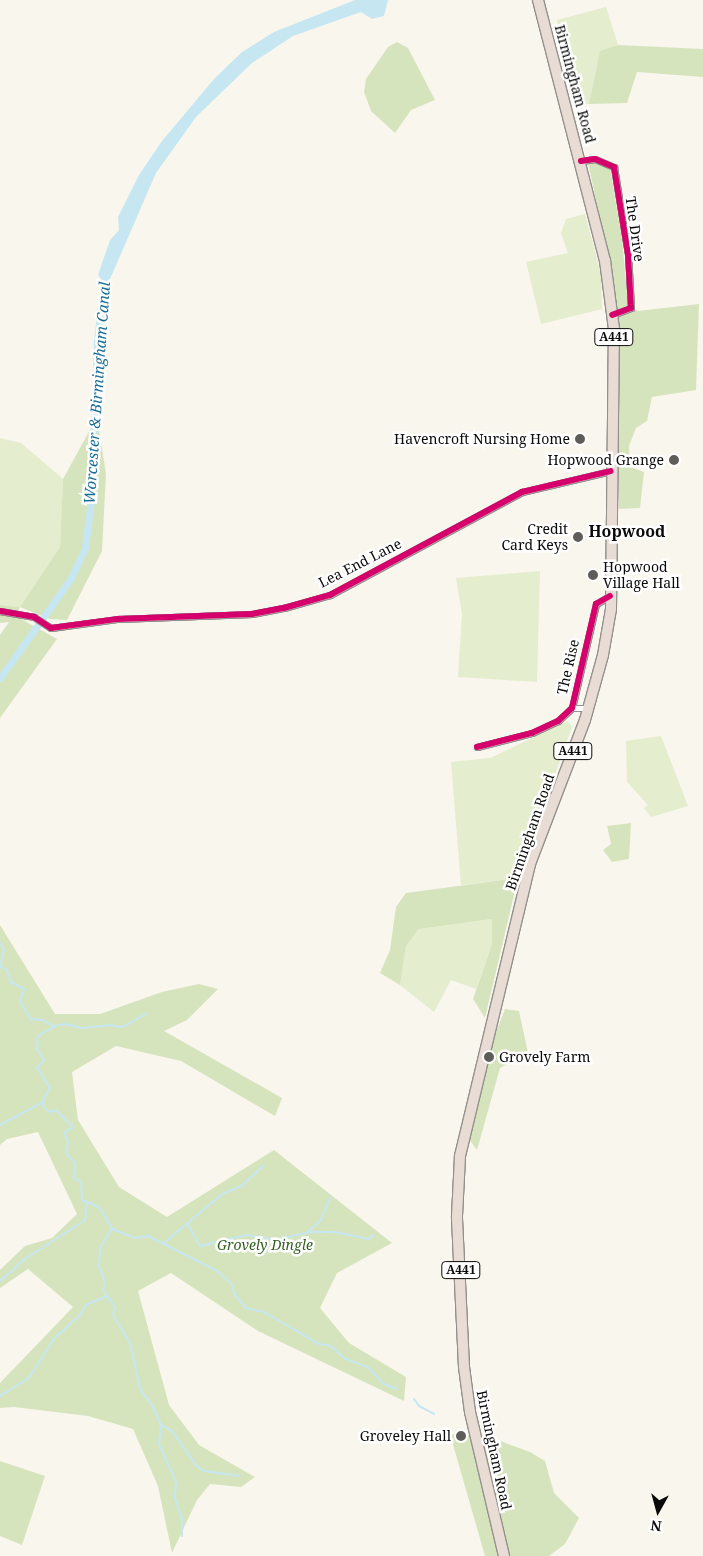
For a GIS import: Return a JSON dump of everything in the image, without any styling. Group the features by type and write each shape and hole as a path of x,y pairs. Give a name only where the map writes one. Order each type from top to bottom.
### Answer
{"highway":[{"name":"Birmingham Road","path":"504,1556 470,1412 464,1367 457,1216 460,1156 530,864 588,708 608,632 610,596 612,315 605,261 581,161 538,0"}],"street":[{"name":"The Drive","path":"581,161 595,159 614,167 628,254 631,308 612,315"},
{"name":"Lea End Lane","path":"0,612 34,617 51,628 118,619 252,614 293,605 330,595 522,492 611,471"},
{"name":"The Rise","path":"477,747 532,733 558,721 572,708 596,604 610,596"},
{"name":"The Rise","path":"572,708 588,708"}],"green space":[{"path":"606,7 618,45 600,52 589,104 575,105 557,20"},
{"path":"397,42 408,48 435,100 411,110 395,133 371,111 364,92 366,79 388,47"},
{"path":"618,45 703,49 703,77 637,72 627,103 589,104 600,51"},
{"path":"595,162 610,168 622,239 628,304 638,311 699,304 696,390 652,397 647,421 636,428 629,446 630,467 644,472 640,508 619,509 618,383 610,262 588,163"},
{"path":"585,214 601,274 602,309 541,324 526,262 568,253 561,233 566,219"},
{"path":"97,417 106,474 102,551 67,620 50,619 20,607 60,547 63,479"},
{"path":"0,438 21,443 63,479 60,547 20,607 0,605"},
{"path":"540,571 537,682 458,677 462,614 456,578"},
{"path":"0,605 20,607 16,616 57,639 0,718 0,635 9,622 0,623"},
{"path":"568,721 572,727 518,878 461,885 451,762 490,758"},
{"path":"661,736 688,806 651,817 644,808 648,805 627,782 626,741"},
{"path":"631,823 629,859 612,862 603,850 611,844 607,826"},
{"path":"518,878 485,1018 473,999 492,944 492,919 419,929 406,946 400,985 380,973 390,950 396,907 406,893"},
{"path":"492,919 492,944 476,989 451,980 434,1012 400,985 406,946 419,929"},
{"name":"Grovely Dingle","path":"0,925 55,1014 100,1014 162,992 199,984 218,989 187,1020 164,1031 282,1098 275,1116 181,1061 116,1046 72,1072 78,1120 119,1187 167,1217 274,1150 392,1243 337,1273 320,1308 349,1343 406,1377 404,1401 258,1331 171,1273 138,1291 169,1405 199,1445 255,1477 241,1487 210,1484 197,1500 172,1553 158,1486 133,1429 88,1416 14,1407 0,1408 0,1383 73,1307 28,1269 0,1288 0,1270 25,1246 52,1238 77,1214 38,1132 7,1139 0,1145"},
{"path":"505,1009 519,1011 528,1053 500,1068 477,1150 469,1139 494,1037"},
{"path":"450,1434 489,1437 530,1452 545,1461 554,1493 579,1518 565,1544 549,1556 485,1556"},
{"path":"0,1461 45,1476 22,1545 0,1536"}],"water":[{"path":"355,0 388,0 384,16 372,19 361,12 293,36 252,63 196,117 156,173 107,286 98,275 110,240 119,230 118,217 139,175 162,141 214,79 242,52 274,32"}],"waterway":[{"name":"Worcester & Birmingham Canal","path":"0,678 71,578 85,548 92,492 97,341 105,273"},
{"path":"0,943 4,949 0,966 7,970 11,982 24,989 20,1001 30,1019 43,1020 54,1027 38,1036 37,1049 44,1060 37,1068 50,1088 44,1098 43,1106 49,1112 56,1110 73,1127 64,1133 68,1142 66,1153 75,1163 74,1178 81,1182 82,1200 99,1207 112,1228 100,1248 99,1267 105,1282 103,1290 115,1307 113,1315 130,1343 140,1389 153,1407 161,1425 172,1431 196,1465 204,1471 239,1476"},
{"path":"55,1026 65,1024 82,1028 109,1025 123,1027 147,1013"},
{"path":"0,1125 43,1102"},
{"path":"164,1243 222,1194 242,1186 264,1165"},
{"path":"187,1223 200,1246 247,1235 277,1240 308,1232 321,1220 330,1198"},
{"path":"0,1281 25,1259 85,1220 87,1202"},
{"path":"112,1229 135,1238 148,1236 217,1271 231,1283 235,1295 246,1308 264,1312 319,1344 331,1346 344,1358 368,1367 384,1384 397,1389"},
{"path":"309,1232 335,1232 368,1239 374,1235"},
{"path":"0,1396 29,1378 53,1340 79,1316 86,1305 107,1296"},
{"path":"414,1399 419,1406 434,1414"},
{"path":"161,1425 159,1444 176,1482 175,1498 182,1519 182,1536"}],"cycle path":[{"path":"581,161 595,159 614,167 628,254 631,308 612,315"},
{"path":"0,611 34,617 51,628 118,619 252,614 284,608 330,595 522,492 611,471"},
{"path":"477,747 532,733 558,721 572,708 596,604 610,596"}],"place":[{"name":"Havencroft Nursing Home","path":"580,439"},
{"name":"Hopwood Grange","path":"674,460"},
{"name":"Credit Card Keys","path":"578,537"},
{"name":"Hopwood Village Hall","path":"593,575"},
{"name":"Grovely Farm","path":"489,1057"},
{"name":"Groveley Hall","path":"461,1436"}],"district":[{"name":"Hopwood","path":"627,531"}]}
